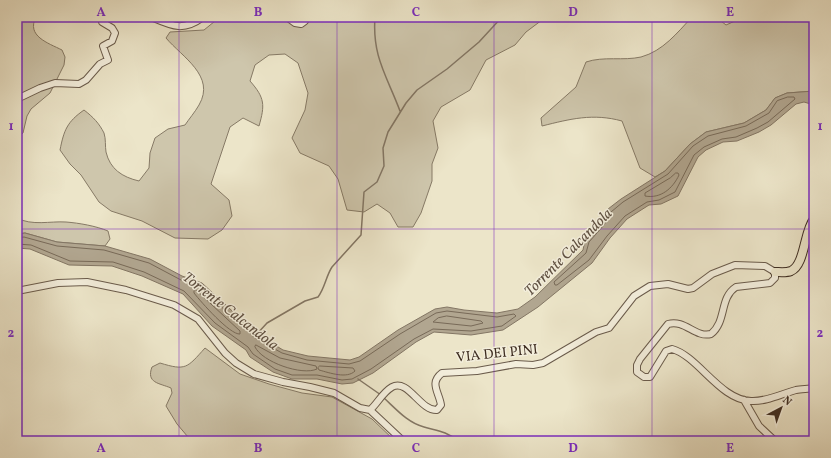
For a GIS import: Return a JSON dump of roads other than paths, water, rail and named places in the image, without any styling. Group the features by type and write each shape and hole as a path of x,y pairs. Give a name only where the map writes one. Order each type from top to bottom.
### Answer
{"main road":[{"path":"775,272 789,272 796,266 808,231 814,219"}],"street":[{"path":"17,100 40,88 55,83 79,84 86,80 100,64 108,60 109,58 102,47 104,44 112,41 115,33 112,28 102,22 101,17"},
{"path":"150,17 166,24 183,27 189,26 203,17"},
{"path":"287,17 295,23 302,24 306,17"},
{"name":"VIA DEI PINI","path":"371,410 382,395 393,386 399,386 408,390 427,408 437,410 441,404 435,383 436,379 442,373 477,371 516,364 533,365 543,363 596,332 609,328 634,296 650,286 668,284 688,289 693,288 712,274 735,265 764,266 775,272"},
{"path":"775,272 775,278 770,284 736,287 731,290 725,299 721,321 711,334 702,334 680,322 668,324 637,365 636,369 639,374 644,377 650,377 666,351 675,350 684,355 724,389 744,400 751,401 768,399 796,390 814,388"},
{"path":"17,291 58,283 87,282 126,290 174,305 198,319 225,353 236,363 254,374 334,393 360,408 371,410 403,441"},
{"path":"744,400 759,426 775,441"}],"water":[{"name":"Torrente Calcandola","path":"814,91 814,105 804,102 796,104 771,125 759,132 737,141 723,142 706,150 698,157 678,196 661,204 649,205 627,219 610,238 592,263 538,307 503,330 471,335 434,332 416,342 373,373 353,383 342,384 317,379 292,379 273,372 250,357 246,350 212,326 183,294 142,276 112,266 69,265 30,249 17,248 17,234 25,233 57,242 105,246 150,259 182,276 202,283 257,334 283,350 308,356 350,360 359,357 398,330 435,309 447,307 497,313 518,309 535,297 583,250 585,240 600,222 608,209 665,171 690,144 706,132 744,123 766,110 775,98 787,93"}],"waterway":[{"path":"375,17 378,55 400,111"},
{"name":"Torrente Calcandola","path":"256,335 267,323 305,301 318,297 332,267 361,235 364,192 377,182 384,166 383,148 388,132 406,103 417,90 447,69 479,42 502,17"},
{"path":"358,379 381,395"},
{"path":"384,398 402,415 418,425 446,433 458,441"}]}
